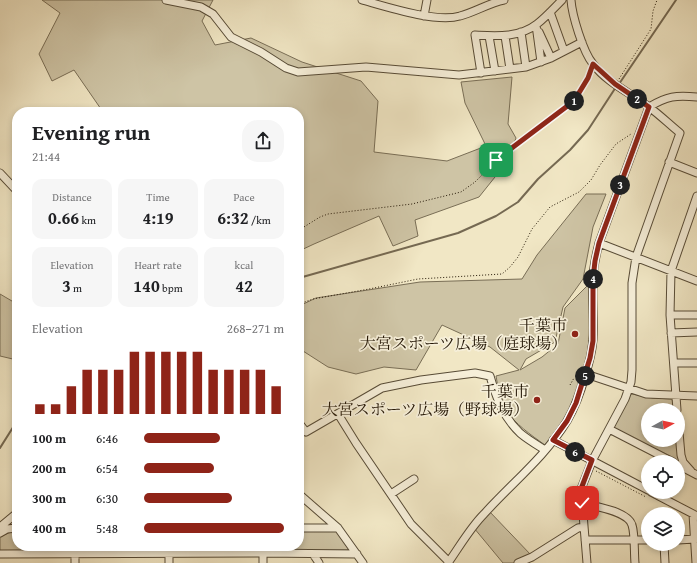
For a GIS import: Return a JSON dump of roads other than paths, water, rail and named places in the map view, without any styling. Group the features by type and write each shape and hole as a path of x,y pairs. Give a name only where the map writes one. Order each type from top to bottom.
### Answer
{"street":[{"path":"166,0 201,7 213,14 232,37 261,52 286,68 298,72 366,67 459,75 481,73 526,67 551,58 582,42"},
{"path":"362,0 424,16 443,18 460,16 504,0"},
{"path":"424,16 427,0"},
{"path":"481,73 475,35 505,36 520,32 536,25 562,0"},
{"path":"571,0 582,42 593,64 615,84 649,107 680,133 636,257 632,283 632,370 629,388 625,399 592,460 581,489 588,563"},
{"path":"550,12 564,51"},
{"path":"536,25 551,58"},
{"path":"536,25 541,62"},
{"path":"520,32 526,67"},
{"path":"489,36 495,71"},
{"path":"505,36 510,69"},
{"path":"338,414 411,524 449,563 471,530 484,514 527,471 553,440 567,421 576,403 586,374 593,341 593,279 599,243 649,107 665,98 697,97"},
{"path":"669,162 697,173"},
{"path":"0,173 12,186"},
{"path":"677,403 670,315 671,270 697,196"},
{"path":"599,243 697,281"},
{"path":"670,315 697,315"},
{"path":"671,333 697,332"},
{"path":"674,363 697,363"},
{"path":"304,429 306,432 382,388 421,380 475,373 490,376 502,411 519,432 545,450"},
{"path":"586,374 652,395 697,396"},
{"path":"609,429 659,455"},
{"path":"553,440 641,486"},
{"path":"680,447 683,462 694,473"},
{"path":"685,468 694,473"},
{"path":"391,494 414,478"},
{"path":"304,498 338,528 363,563"},
{"path":"658,499 695,515 694,539 696,563"},
{"path":"582,503 622,514 628,518 632,524 635,563"},
{"path":"0,527 12,517"},
{"path":"518,563 532,558 578,528 584,527"},
{"path":"0,533 7,529 12,528"},
{"path":"304,528 338,528"},
{"path":"685,540 694,539"},
{"path":"585,540 641,540"},
{"path":"0,554 56,551"},
{"path":"75,551 75,563"},
{"path":"169,551 169,563"},
{"path":"263,551 263,563"},
{"path":"283,551 313,554 357,554"},
{"path":"664,551 665,563"},
{"path":"313,554 319,563"}],"waterway":[{"path":"619,84 676,0"},
{"path":"304,277 458,233 496,216 518,202 538,179 570,150 588,130 616,87"},
{"path":"0,448 12,429"}],"place":[{"name":"千葉市 大宮スポーツ広場（庭球場）","path":"575,334"},
{"name":"千葉市 大宮スポーツ広場（野球場）","path":"537,400"}]}
